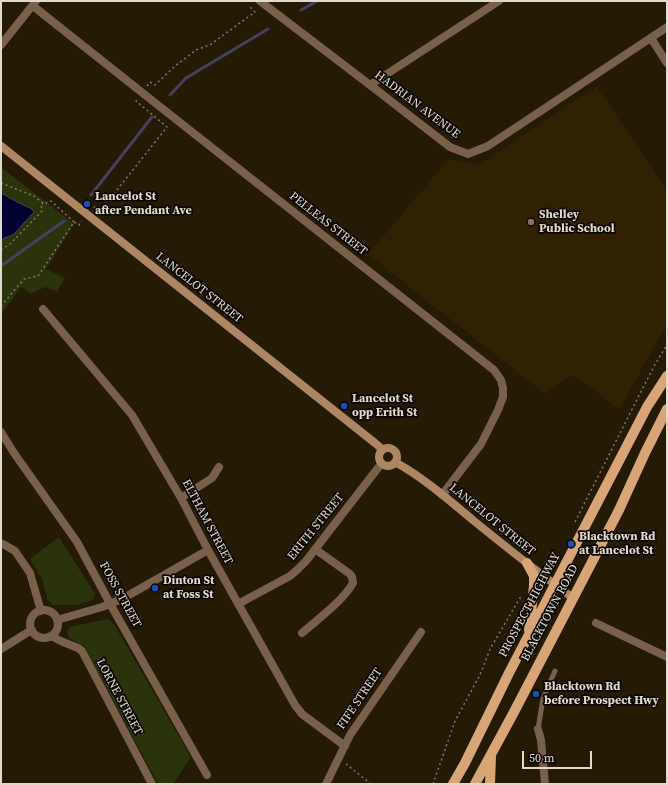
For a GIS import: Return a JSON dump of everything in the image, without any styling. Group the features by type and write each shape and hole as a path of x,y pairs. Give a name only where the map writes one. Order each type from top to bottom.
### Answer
{"main road":[{"name":"PROSPECT HIGHWAY","path":"453,784 647,407 667,376"},
{"name":"BLACKTOWN ROAD","path":"475,784 573,598 667,409"},
{"path":"527,563 534,576 529,636"},
{"path":"490,784 492,752"}],"street":[{"name":"HADRIAN AVENUE","path":"260,1 450,147 468,154 488,146 667,27"},
{"path":"370,85 499,1"},
{"path":"1,45 35,3"},
{"name":"PELLEAS STREET","path":"35,3 148,98 498,374 501,380 503,397 498,410 481,444 442,495"},
{"path":"651,38 667,64"},
{"name":"LANCELOT STREET","path":"1,146 291,375 382,449"},
{"name":"ELTHAM STREET","path":"43,309 132,415 181,498 208,550 298,710 344,746"},
{"name":"FOSS STREET","path":"1,432 77,542 207,776"},
{"path":"389,447 395,451 397,458 393,464 387,466 381,464 378,455 382,449 389,447"},
{"name":"LANCELOT STREET","path":"395,462 442,495 573,598"},
{"name":"ERITH STREET","path":"238,604 290,576 301,566 381,464"},
{"path":"181,498 212,478 219,467"},
{"path":"3,544 15,551 30,573 41,611"},
{"path":"302,633 328,611 353,583 350,574 315,549"},
{"path":"57,620 111,604 122,599 208,550"},
{"path":"41,611 49,612 57,620 58,625 55,633 47,638 38,636 32,630 31,626 34,615 41,611"},
{"path":"596,623 667,657"},
{"path":"1,649 32,630"},
{"name":"FIFE STREET","path":"326,784 350,736 421,632"},
{"name":"LORNE STREET","path":"52,636 82,651 152,784"},
{"path":"538,729 541,740 545,784"}],"lane":[{"path":"538,729 543,699 555,671"}],"path":[{"path":"150,82 155,85 174,67 196,50 210,45 255,12 251,8"},
{"path":"96,206 101,210 166,126 136,102"},
{"path":"1,183 34,196 44,204"},
{"path":"1,250 10,244 42,211 41,204 51,201 79,225"},
{"path":"1,306 24,279 38,276 74,222"},
{"path":"574,525 654,366 667,345"},
{"path":"433,784 455,721 480,675 490,649 520,598 527,595"},
{"path":"344,763 371,784"}],"shaded area":[{"name":"Shelley Public School","path":"597,87 667,191 667,326 662,332 620,409 572,375 545,394 368,254 449,159 480,165"},
{"path":"1,193 32,209 34,212 14,234 4,238 1,242"}],"green space":[{"path":"1,167 74,224 46,269 65,278 57,292 46,287 32,294 21,287 1,314"},
{"path":"59,537 95,594 93,600 77,605 53,605 47,599 43,581 30,559"},
{"path":"109,619 115,626 191,757 173,784 158,784 85,647 69,638 67,631 69,627"}],"waterway":[{"path":"301,10 317,1"},
{"path":"170,95 186,78 268,29"},
{"path":"91,195 152,117"},
{"path":"1,266 64,221"}],"place":[{"name":"Lancelot St after Pendant Ave","path":"87,204"},
{"name":"Shelley Public School","path":"531,222"},
{"name":"Lancelot St opp Erith St","path":"344,406"},
{"name":"Blacktown Rd at Lancelot St","path":"571,544"},
{"name":"Dinton St at Foss St","path":"155,588"},
{"name":"Blacktown Rd before Prospect Hwy","path":"536,694"}]}
